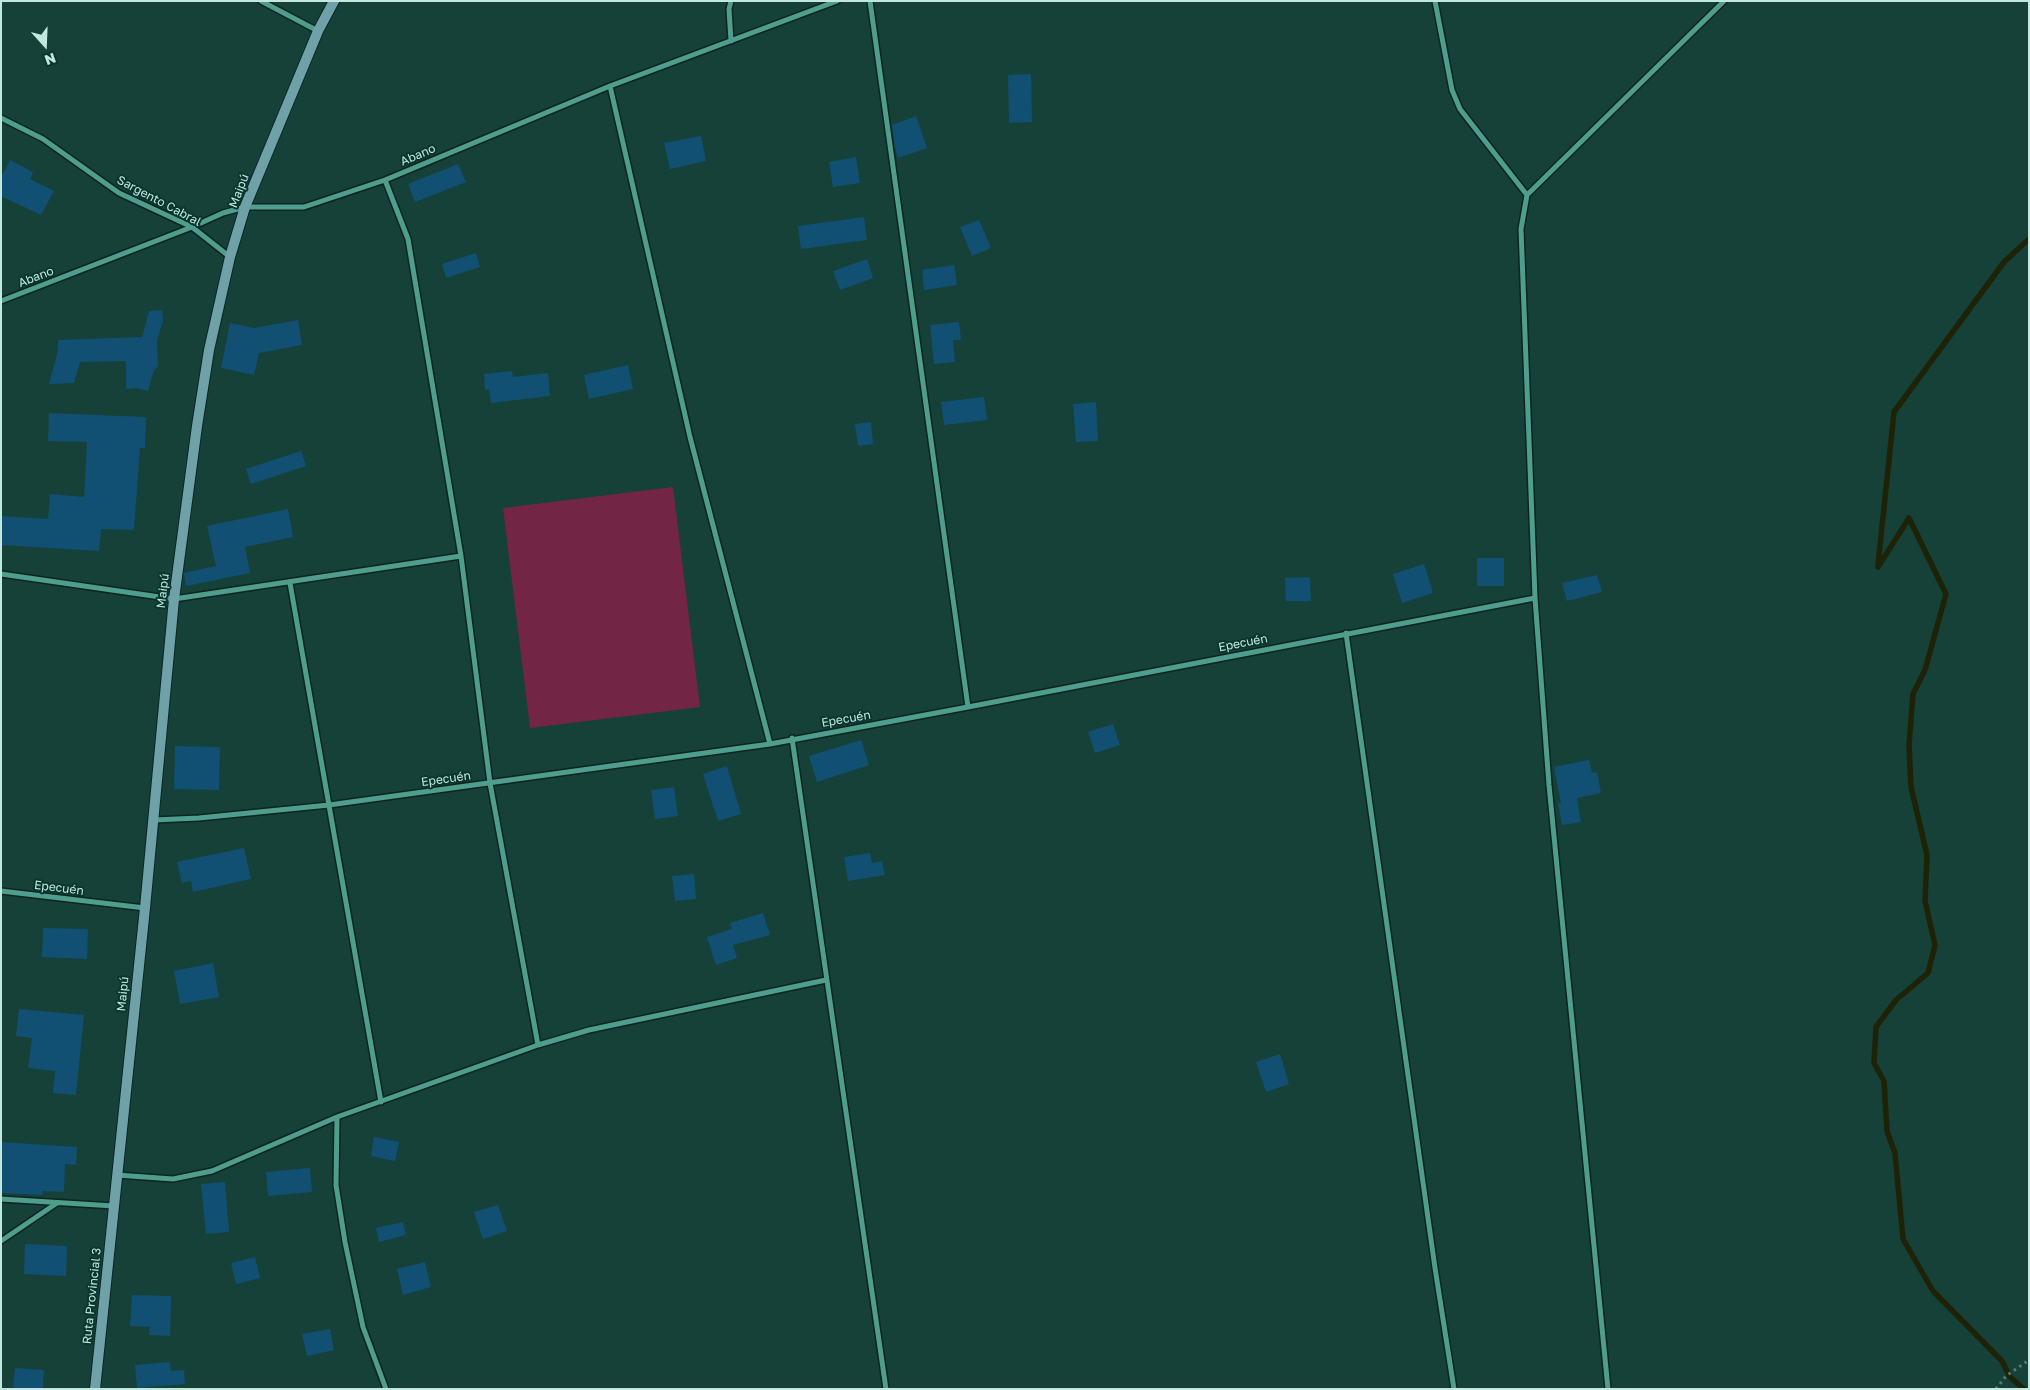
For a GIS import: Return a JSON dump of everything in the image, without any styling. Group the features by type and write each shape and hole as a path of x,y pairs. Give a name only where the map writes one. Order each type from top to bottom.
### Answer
{"main road":[{"name":"Maipú","path":"114,1206 154,820 174,599 209,350 230,257 245,207 318,31 334,1"},
{"name":"Ruta Provincial 3","path":"95,1389 114,1206"}],"street":[{"path":"261,1 318,31"},
{"path":"731,1 731,41"},
{"name":"Abano","path":"1,301 192,227 223,213 245,207 304,207 385,180 610,86 837,1"},
{"path":"870,1 968,707"},
{"path":"1435,1 1452,90 1460,110 1527,195"},
{"path":"1608,1389 1550,795 1535,598 1521,230 1527,195 1724,1"},
{"path":"610,86 690,437 770,744"},
{"name":"Sargento Cabral","path":"1,118 43,139 118,193 192,227 230,257"},
{"path":"385,180 408,239 461,556 490,783 538,1045"},
{"path":"1,574 174,599 461,556"},
{"path":"290,583 381,1102"},
{"name":"Epecuén","path":"154,820 199,818 329,805 770,744 792,738 968,707 1535,598"},
{"path":"1346,633 1435,1268 1454,1389"},
{"path":"792,738 886,1389"},
{"name":"Epecuén","path":"1,891 145,908"},
{"path":"117,1175 173,1179 212,1171 337,1117 538,1045 589,1030 826,980"},
{"path":"337,1117 336,1186 345,1242 363,1327 386,1389"},
{"path":"1,1199 114,1206"},
{"path":"1,1240 58,1202"}],"path":[{"path":"1996,1389 2006,1376 2029,1360"}],"shaded area":[{"path":"673,487 700,707 530,728 503,508"}],"building":[{"path":"1031,74 1032,122 1009,123 1008,75"},
{"path":"916,116 927,148 898,158 892,125"},
{"path":"701,136 706,161 670,169 664,143"},
{"path":"856,157 860,183 833,187 829,162"},
{"path":"10,160 33,172 30,179 54,191 41,215 1,196 1,177"},
{"path":"458,164 466,182 415,202 408,184"},
{"path":"864,217 867,240 801,249 798,226"},
{"path":"979,220 991,248 972,256 960,227"},
{"path":"476,253 480,267 446,278 442,264"},
{"path":"867,259 873,278 840,290 833,271"},
{"path":"954,265 957,285 924,290 922,270"},
{"path":"162,310 163,320 157,341 158,366 154,370 148,391 136,388 126,389 126,361 80,362 74,383 49,384 58,351 58,340 142,337 149,311"},
{"path":"298,320 302,345 259,353 254,375 221,368 230,323 254,328"},
{"path":"959,322 961,340 953,340 955,362 934,364 930,325"},
{"path":"628,365 633,389 589,399 584,375"},
{"path":"512,371 513,377 548,373 550,396 491,403 489,389 485,390 484,374"},
{"path":"984,397 987,420 944,425 941,402"},
{"path":"1096,402 1098,441 1076,442 1073,404"},
{"path":"49,413 146,417 145,448 140,448 134,530 101,529 99,551 1,545 1,516 48,519 50,494 84,497 87,442 48,441"},
{"path":"871,422 873,444 858,446 855,424"},
{"path":"301,451 306,466 251,484 246,469"},
{"path":"288,509 293,537 245,547 250,573 186,586 184,573 216,566 207,526"},
{"path":"1477,558 1504,558 1504,586 1477,586"},
{"path":"1424,564 1433,593 1402,603 1393,574"},
{"path":"1597,575 1602,592 1567,601 1562,583"},
{"path":"1310,577 1311,601 1286,601 1285,578"},
{"path":"1113,724 1120,745 1095,753 1088,732"},
{"path":"861,740 869,765 817,782 809,756"},
{"path":"175,746 220,747 219,790 174,789"},
{"path":"1589,760 1592,773 1597,772 1601,793 1577,798 1581,822 1562,825 1558,803 1561,803 1554,767"},
{"path":"727,766 741,814 718,821 703,774"},
{"path":"674,787 678,816 655,819 651,790"},
{"path":"244,848 251,879 193,892 191,881 182,883 177,862"},
{"path":"870,853 872,863 882,861 885,875 848,881 844,857"},
{"path":"694,874 696,899 675,901 672,876"},
{"path":"763,913 770,935 733,945 737,958 716,965 707,937 732,929 730,923"},
{"path":"43,928 88,929 87,959 42,957"},
{"path":"213,963 219,997 180,1004 174,971"},
{"path":"19,1009 84,1015 76,1095 53,1093 55,1071 28,1068 32,1038 16,1036"},
{"path":"1280,1054 1289,1084 1266,1092 1256,1062"},
{"path":"374,1137 399,1142 395,1161 371,1156"},
{"path":"1,1142 77,1147 76,1165 65,1164 64,1192 43,1191 42,1195 1,1193"},
{"path":"310,1168 312,1192 268,1196 266,1172"},
{"path":"225,1182 229,1232 206,1234 201,1184"},
{"path":"498,1205 507,1231 483,1239 474,1212"},
{"path":"403,1222 406,1235 379,1242 376,1228"},
{"path":"25,1244 67,1246 66,1276 24,1274"},
{"path":"255,1257 260,1278 236,1284 231,1263"},
{"path":"425,1262 431,1287 403,1295 397,1269"},
{"path":"132,1295 171,1296 170,1336 149,1335 150,1327 130,1326"},
{"path":"330,1329 334,1350 307,1356 302,1334"},
{"path":"170,1362 171,1371 184,1370 185,1384 137,1388 135,1365"},
{"path":"15,1368 44,1370 43,1389 13,1389"}],"waterway":[{"path":"1878,565 1894,412 2004,262 2029,239"},
{"path":"1878,567 1909,518 1946,594 1925,670 1913,694 1909,745 1911,787 1927,855 1925,901 1935,945 1928,973 1896,1000 1876,1027 1874,1063 1884,1081 1887,1131 1895,1153 1903,1239 1933,1291 2002,1361 2010,1377 2024,1389"}]}
